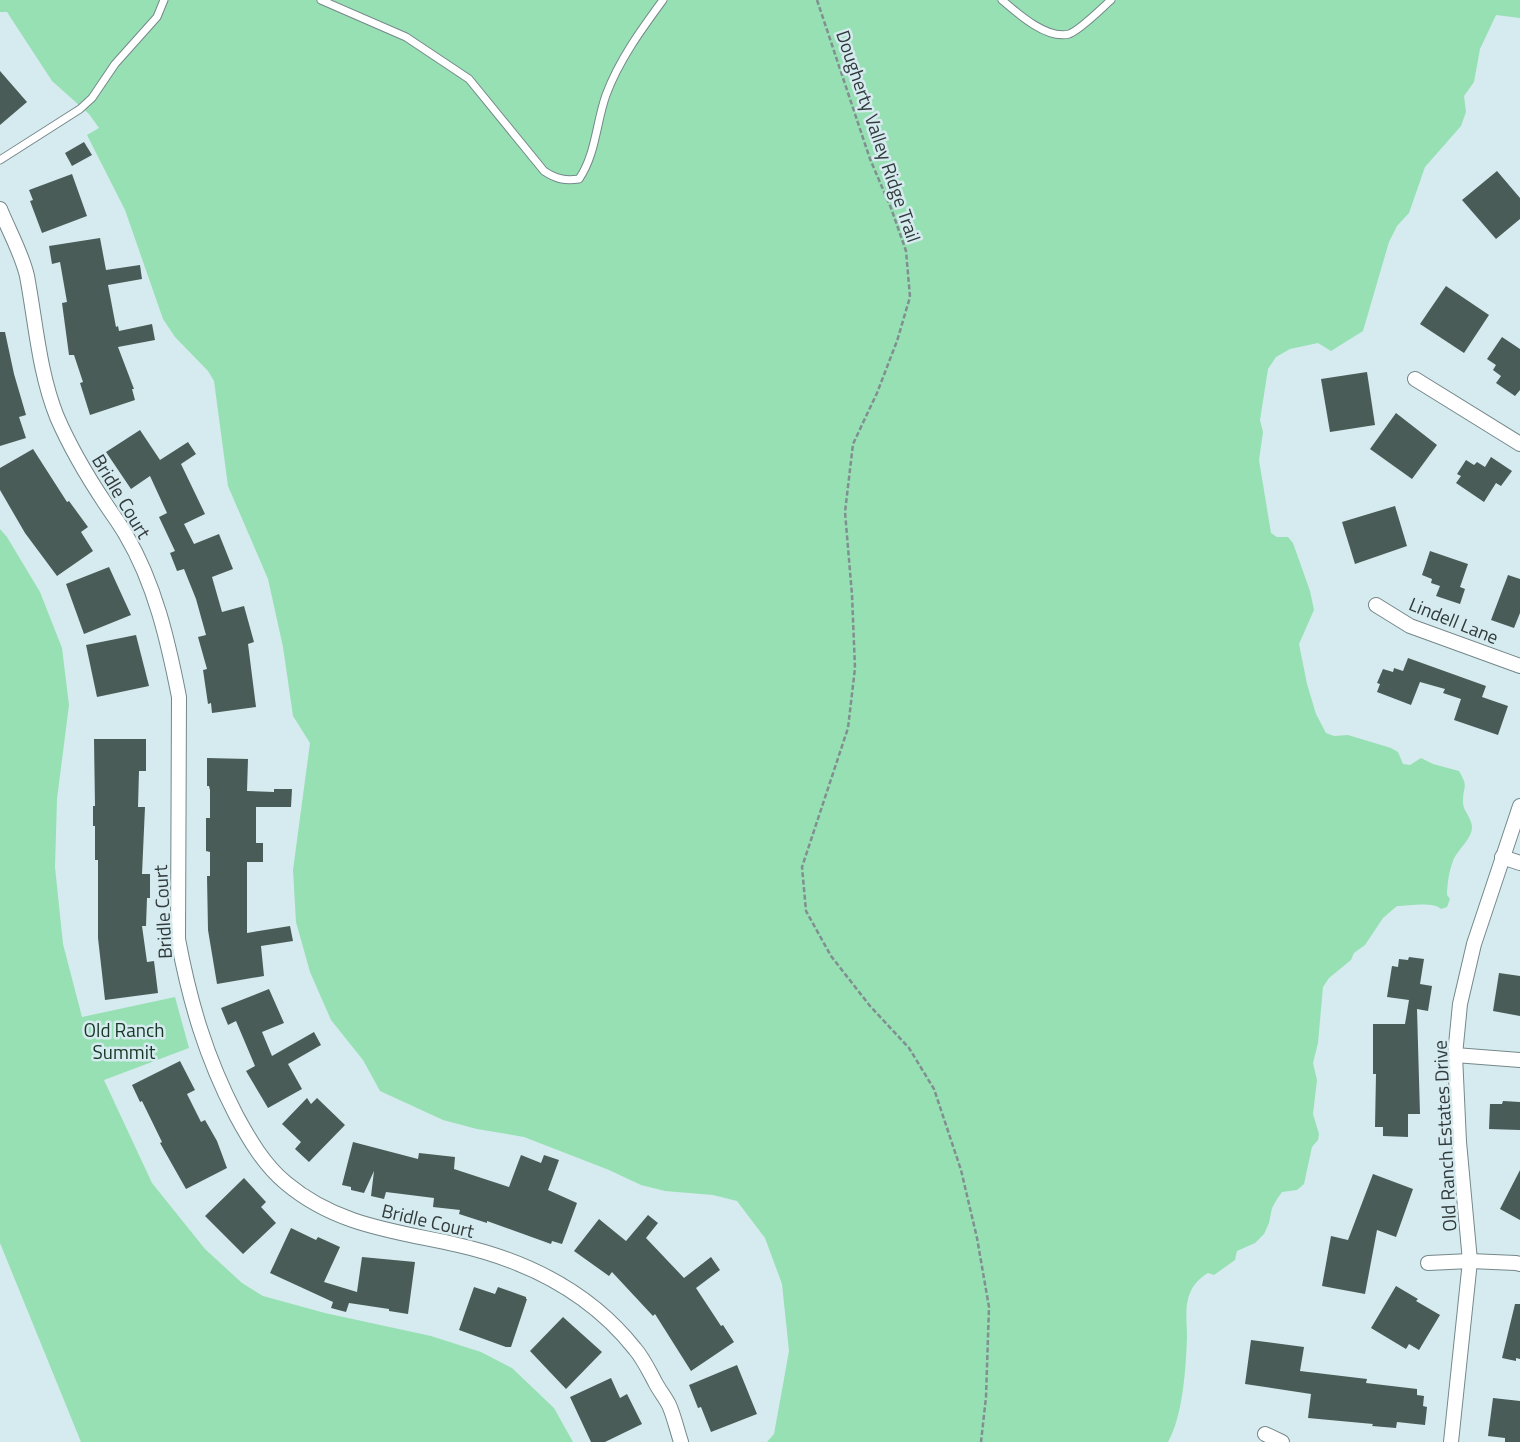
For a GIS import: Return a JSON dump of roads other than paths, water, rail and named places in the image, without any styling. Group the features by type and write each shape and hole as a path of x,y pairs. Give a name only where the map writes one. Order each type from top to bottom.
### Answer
{"street":[{"name":"Bridle Court","path":"0,209 26,274 40,358 47,388 57,417 74,452 126,535 144,570 157,605 171,657 179,696 178,939 185,976 212,1066 245,1133 269,1167 285,1183 310,1201 335,1214 361,1224 492,1254 520,1263 578,1294 601,1313 636,1350 669,1405 680,1442"},
{"path":"1415,379 1520,444"},
{"name":"Lindell Lane","path":"1376,605 1410,626 1520,666"},
{"name":"Old Ranch Estates Drive","path":"1451,1442 1470,1261 1459,1142 1455,1055 1460,1004 1474,944 1520,806"},
{"path":"1502,857 1520,863"},
{"path":"1455,1055 1520,1060"},
{"path":"1428,1263 1470,1261 1520,1264"},
{"path":"1266,1434 1282,1442"}],"lane":[{"path":"0,160 86,104 115,64 157,17 164,0"},
{"path":"321,0 406,37 469,79 544,171 567,181 579,178 584,172 594,143 606,96 614,77 634,39 663,0"},
{"path":"1002,0 1021,17 1040,28 1053,33 1067,35 1087,22 1110,0"}],"park label":[{"name":"Old Ranch Summit","path":"124,1040"}]}
